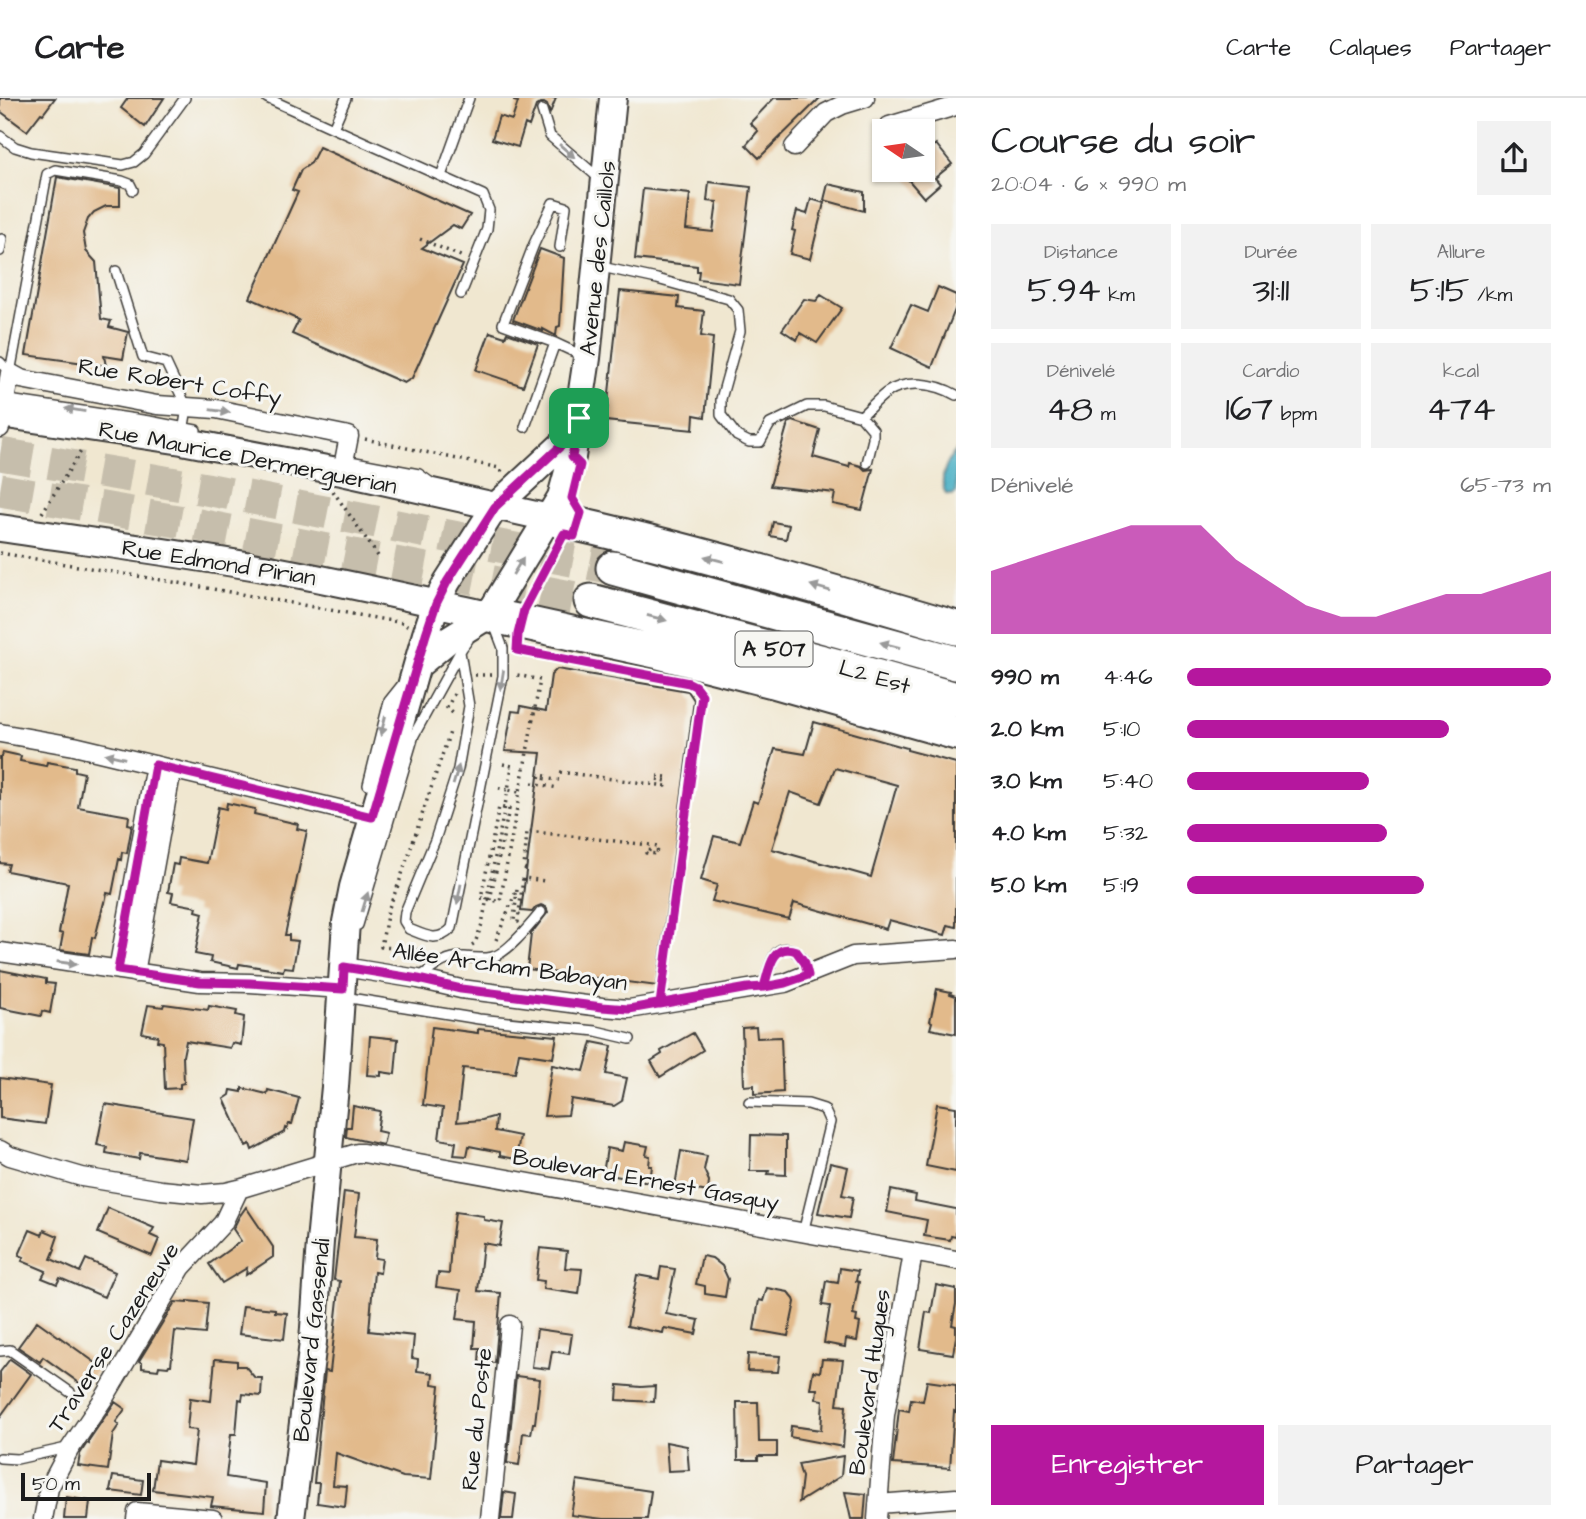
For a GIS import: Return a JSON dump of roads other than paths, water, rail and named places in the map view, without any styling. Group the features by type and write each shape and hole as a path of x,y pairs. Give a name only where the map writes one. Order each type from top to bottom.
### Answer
{"highway":[{"path":"563,521 780,576 956,628"},
{"name":"L2 Est","path":"613,569 956,663"},
{"name":"L2 Est","path":"591,601 850,668 956,699"},
{"path":"509,629 697,662 956,733"}],"street":[{"name":"Avenue des Caillols","path":"416,671 447,640 509,629 537,534 563,521 561,497 572,457 587,358 613,98"},
{"path":"794,147 826,113 865,98"},
{"path":"913,119 956,106"},
{"path":"1,411 5,367"},
{"name":"Rue Robert Coffy","path":"5,367 21,379 157,405 216,409 349,436 334,464"},
{"name":"Rue Maurice Dermerguerian","path":"1,411 96,428 183,434 334,464 495,507"},
{"name":"Avenue des Caillols","path":"328,1161 346,922 372,817 436,604 495,507 564,443 579,418"},
{"path":"495,507 563,521"},
{"name":"Rue Edmond Pirian","path":"0,528 278,570 378,596 436,604"},
{"path":"436,604 509,629"},
{"path":"0,733 74,746 372,817"},
{"path":"126,971 163,767"},
{"name":"Allée Archam Babayan","path":"0,952 200,982 343,984 418,979 461,989 629,1009 785,983 853,956 956,949"},
{"name":"Boulevard Ernest Gasquy","path":"0,1150 10,1156 82,1177 202,1194 239,1189 357,1153 371,1154 956,1260"},
{"name":"Boulevard Gassendi","path":"291,1519 313,1342 328,1161"},
{"name":"Traverse Cazeneuve","path":"43,1519 49,1488 69,1450 106,1395 181,1267 223,1223 239,1189"},
{"name":"Boulevard Hugues","path":"878,1511 885,1415 913,1253"},
{"name":"Rue du Poste","path":"490,1519 510,1325"},
{"path":"878,1511 956,1498"},
{"path":"136,1519 137,1512 214,1519"}],"lane":[{"path":"0,135 15,147 31,152 123,164 134,162 145,154 185,98"},
{"path":"267,98 482,195 489,210 487,229 461,294"},
{"path":"333,128 346,98"},
{"path":"441,176 469,98"},
{"path":"542,110 550,136 604,183"},
{"path":"5,367 47,174 55,170 122,181 130,184 133,190"},
{"path":"560,247 566,207 553,203 503,324 587,358"},
{"path":"0,251 2,239"},
{"path":"596,266 729,299 738,310 740,331 721,399 721,415 737,436 749,442 760,442 770,424 807,406 824,406 861,416 873,430 867,463"},
{"path":"116,271 143,357 166,363 187,408 183,434"},
{"path":"526,427 555,344"},
{"path":"861,416 887,393 906,384 926,385 956,395"},
{"path":"1,411 183,434 208,433"},
{"path":"460,652 469,706 458,769 404,921 409,929 436,938 445,935 452,928 503,676 503,648 498,631 509,629"},
{"path":"509,629 461,648 414,736 343,984 479,1019 596,1031 630,1039"},
{"path":"368,785 389,701 416,671"},
{"path":"418,979 447,959 492,958 522,934 541,912"},
{"path":"764,987 775,956 784,949 796,951 805,963 808,975"},
{"path":"748,1102 808,1104 824,1109 830,1122 803,1233"},
{"path":"0,1351 10,1350 70,1392"},
{"path":"0,1458 18,1459 62,1449 69,1450"}],"water":[{"path":"956,451 956,493 952,495 946,494 943,477 949,460"}],"tunnel":[{"path":"0,454 206,489 613,568"},
{"path":"0,490 194,524 591,601"}]}
